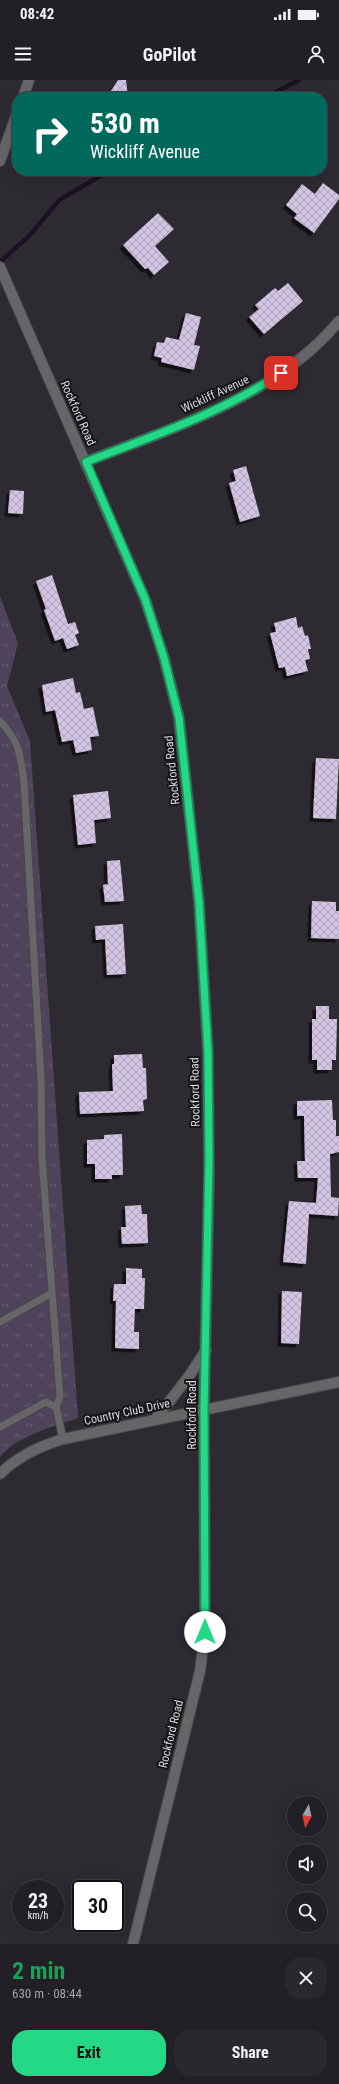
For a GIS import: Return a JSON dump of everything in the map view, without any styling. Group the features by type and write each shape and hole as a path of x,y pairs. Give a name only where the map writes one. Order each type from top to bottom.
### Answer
{"street":[{"path":"24,92 28,80"},
{"path":"0,161 12,127"},
{"name":"Rockford Road","path":"1,270 145,599 164,658 179,718 199,902 208,1052 209,1174 204,1410 205,1632 200,1671 133,1944"},
{"name":"Wickliff Avenue","path":"86,462 198,417 261,387 299,360 327,336 339,321"},
{"path":"155,1420 189,1376 206,1350"},
{"name":"Country Club Drive","path":"0,1474 16,1460 46,1444 63,1439 339,1382"}],"lane":[{"path":"0,720 9,731 20,750 24,782 41,1079 42,1158 60,1397 56,1407 63,1439"},
{"path":"0,1322 52,1293"},
{"path":"0,1427 46,1402 56,1407"}],"green space":[{"path":"0,597 18,643 7,686 30,741 78,1418 25,1438 7,1450 0,1457"}],"building":[{"path":"118,80 126,80 127,92 110,92"},
{"path":"323,183 339,195 339,199 314,233 294,218 297,214 286,205 302,184 315,194"},
{"path":"158,213 174,229 155,246 169,262 154,275 148,268 145,269 123,245"},
{"path":"288,283 303,301 264,334 249,317 259,309 255,305 275,288 278,291"},
{"path":"186,313 201,317 194,345 200,346 194,370 161,362 162,358 154,356 157,342 164,343 166,337 179,340"},
{"path":"246,466 260,516 240,522 229,483 236,481 233,470"},
{"path":"10,490 24,491 23,514 8,513"},
{"path":"52,575 68,624 75,622 79,633 75,635 79,645 67,649 63,638 55,641 36,581"},
{"path":"296,617 298,628 302,626 305,636 308,635 311,649 308,649 310,659 305,660 308,671 287,676 285,667 279,668 270,633 276,632 274,623"},
{"path":"73,678 76,693 80,692 84,709 93,707 99,736 90,737 92,750 76,753 73,740 62,742 55,710 46,712 42,685"},
{"path":"316,758 339,759 336,819 313,818"},
{"path":"108,791 111,818 94,820 96,843 78,845 73,795"},
{"path":"120,860 124,901 105,902 103,885 108,884 107,861"},
{"path":"312,901 336,902 336,911 339,911 339,939 311,938"},
{"path":"123,924 126,974 107,975 105,939 96,940 95,926"},
{"path":"316,1006 329,1006 329,1019 337,1019 336,1060 332,1060 332,1070 317,1070 317,1060 312,1060 312,1019 316,1019"},
{"path":"142,1054 143,1068 146,1068 147,1099 143,1100 144,1111 80,1114 79,1092 113,1091 112,1064 114,1064 114,1055"},
{"path":"332,1100 333,1120 336,1120 336,1136 339,1136 339,1152 330,1154 331,1197 339,1198 338,1216 309,1214 306,1264 283,1262 289,1201 316,1203 318,1178 298,1178 297,1161 305,1161 304,1116 297,1116 297,1101"},
{"path":"122,1134 123,1175 112,1175 112,1179 95,1179 95,1164 87,1164 87,1140 104,1139 104,1135"},
{"path":"141,1205 142,1214 147,1214 148,1243 122,1244 121,1227 126,1227 125,1206"},
{"path":"126,1268 142,1269 142,1278 145,1278 144,1309 135,1309 134,1332 139,1332 139,1349 115,1348 116,1301 113,1301 114,1284 126,1284"},
{"path":"282,1291 302,1292 299,1344 281,1343"}],"waterway":[{"path":"276,92 299,80"},
{"path":"0,262 30,235 59,200 100,176"}],"route":[{"path":"205,1632 204,1410 209,1159 208,1052 199,902 179,718 164,658 145,599 86,462 198,417 261,387 281,373"}]}
